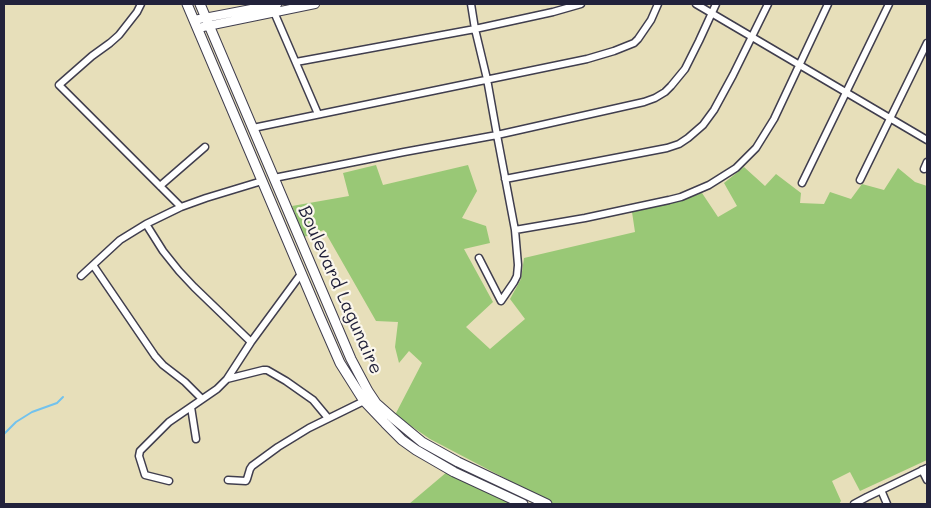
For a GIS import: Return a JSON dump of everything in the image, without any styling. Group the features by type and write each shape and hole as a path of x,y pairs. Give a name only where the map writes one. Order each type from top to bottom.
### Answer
{"main road":[{"name":"Boulevard Lagunaire","path":"187,4 340,363 364,401 390,429 416,450 454,472 523,504"},
{"name":"Boulevard Lagunaire","path":"200,4 350,359 368,391 376,402 402,427 422,442 458,462 547,504"}],"street":[{"path":"141,4 119,35 59,85 181,207"},
{"path":"196,24 274,6 314,4"},
{"path":"471,4 515,230 518,264 517,276 500,301 478,258"},
{"path":"296,62 475,29 581,4"},
{"path":"253,128 587,59 634,43 644,30 658,4"},
{"path":"696,4 927,140"},
{"path":"274,178 497,135 644,102 660,95 671,86 685,69 716,4"},
{"path":"505,179 667,148 679,144 695,133 714,110 768,4"},
{"path":"515,230 585,218 669,200 709,185 736,168 756,148 774,119 828,4"},
{"path":"802,183 889,4"},
{"path":"274,6 318,114"},
{"path":"860,180 927,43"},
{"path":"160,186 205,148"},
{"path":"924,169 927,162"},
{"path":"81,276 120,240 134,230 181,207 262,181"},
{"path":"146,224 163,251 179,270 251,342"},
{"path":"93,265 155,356 202,399"},
{"path":"169,481 145,475 139,453 169,422 217,389 227,379 251,342 301,274"},
{"path":"227,379 267,370 313,400 328,418"},
{"path":"228,480 246,481 252,466 278,447 308,428 364,401"},
{"path":"191,407 196,439"},
{"path":"854,504 925,469 927,480"},
{"path":"881,490 887,504"}],"green space":[{"path":"376,165 383,185 468,165 477,191 462,218 486,226 490,243 464,249 493,302 466,327 490,349 525,319 510,299 521,279 524,258 635,232 632,212 702,193 718,217 737,206 724,183 744,167 765,186 776,174 801,193 800,203 824,204 830,192 851,199 862,184 884,190 898,168 915,182 927,186 927,460 860,491 850,472 832,481 841,501 839,504 554,504 430,439 395,415 422,363 409,351 399,363 395,347 398,322 376,321 324,230 304,237 292,206 349,196 343,173"},
{"path":"454,466 526,504 409,504"}],"waterway":[{"path":"4,434 16,422 32,412 57,403 63,397"}]}
